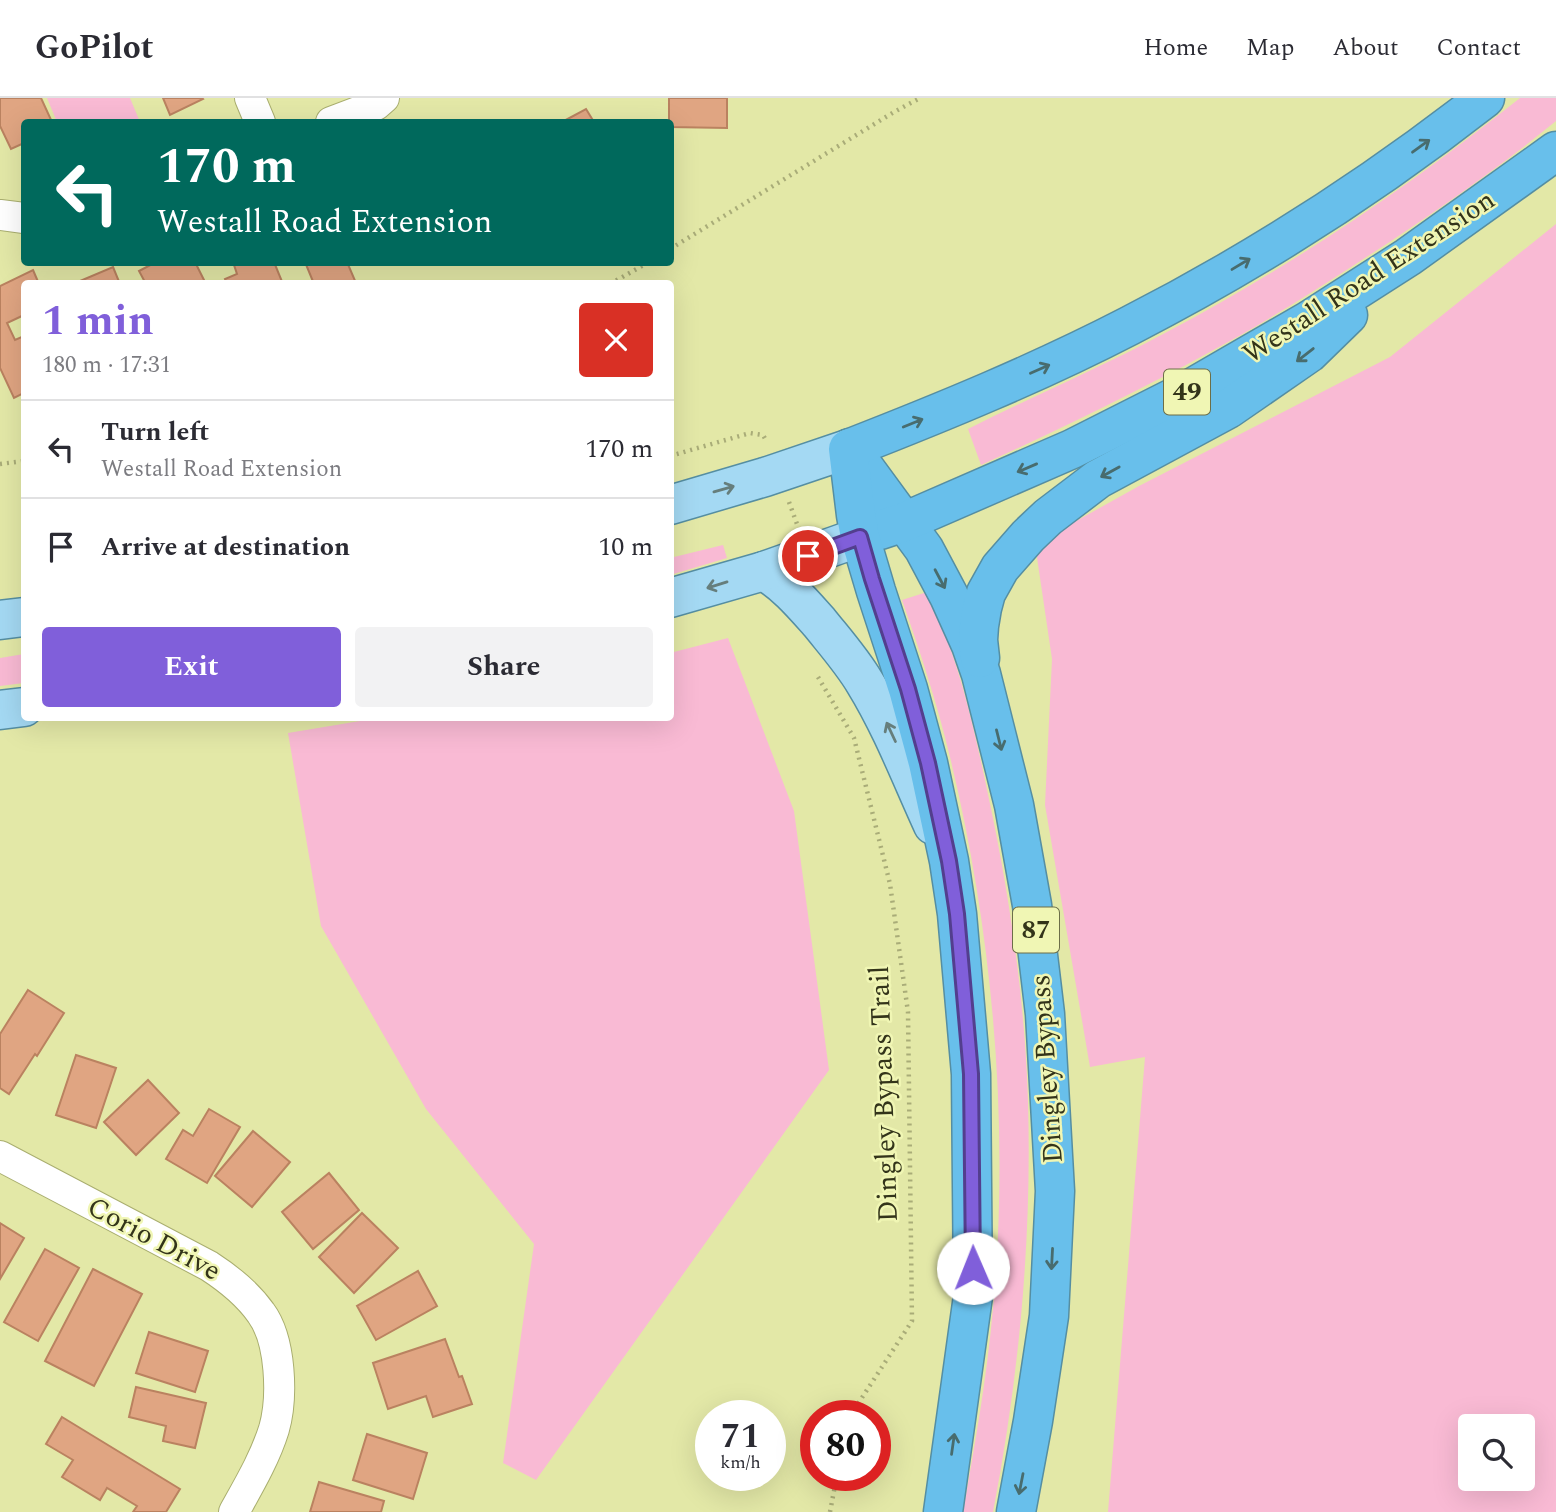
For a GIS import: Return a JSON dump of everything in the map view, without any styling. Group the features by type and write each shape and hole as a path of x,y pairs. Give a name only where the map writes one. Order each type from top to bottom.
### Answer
{"highway":[{"path":"943,1512 973,1296 971,1074 957,914 949,861 928,763 908,689 860,537 849,449 978,397 1130,326 1301,228 1485,98"},
{"name":"Westall Road Extension","path":"860,537 904,522 1072,449 1185,392 1308,321 1408,257 1556,151"},
{"path":"981,674 978,640 986,593 1000,568 1028,536 1098,479 1228,409 1309,353 1408,257"},
{"name":"87","path":"849,449 904,522"},
{"name":"Dingley Bypass","path":"904,522 924,549 949,596 981,674 1014,805 1032,905 1045,1014 1055,1191 1049,1316 1034,1421 1016,1512"}],"main road":[{"path":"674,504 849,449"},
{"name":"Westall Road Extension","path":"674,597 764,571 860,537"},
{"path":"764,571 804,604 864,680 886,721 949,861"},
{"path":"0,620 21,617"},
{"path":"0,709 21,707"}],"street":[{"path":"250,98 259,119"},
{"path":"339,119 376,105 384,98"},
{"path":"0,215 21,218"},
{"name":"Corio Drive","path":"0,1156 209,1266 231,1280 262,1314 271,1335 278,1364 279,1388 274,1427 258,1468 234,1512"}],"path":[{"path":"674,247 920,98"},
{"path":"617,280 642,266"},
{"path":"674,455 750,433 763,435 808,556"},
{"path":"0,464 21,461"},
{"name":"Dingley Bypass Trail","path":"817,676 854,738 890,884 908,1012 912,1321 858,1400"},
{"path":"830,1512 834,1491"}],"shaded area":[{"path":"47,98 130,98 139,119 56,119"},
{"path":"1520,98 1556,98 1556,121 1428,216 1239,336 1112,403 981,465 968,429 1141,346 1258,281 1392,194"},
{"path":"1556,224 1556,1512 1108,1512 1145,1057 1090,1067 1045,805 1052,659 1035,544 1139,486 1390,357"},
{"path":"723,545 727,558 674,574 674,557"},
{"path":"927,592 957,667 977,746 1010,912 1024,1026 1029,1154 1026,1257 1017,1359 993,1512 963,1512 987,1359 998,1239 1000,1170 994,1031 987,961 965,824 940,717 902,600"},
{"path":"728,638 794,811 829,1070 536,1480 503,1463 534,1244 426,1109 321,926 288,733 360,721 674,721 674,652"},
{"path":"21,654 21,683 0,686 0,658"}],"building":[{"path":"0,98 41,98 51,119 21,119 21,144 11,149 0,126"},
{"path":"163,98 202,98 203,99 170,115"},
{"path":"669,98 727,98 727,128 674,127 674,119 669,119"},
{"path":"586,109 592,119 568,119"},
{"path":"148,266 197,266 204,280 144,280 139,271"},
{"path":"234,266 276,266 281,280 225,280 237,274"},
{"path":"307,266 349,266 355,280 312,280"},
{"path":"113,267 118,280 82,280"},
{"path":"33,270 37,280 21,280 21,316 7,323 15,340 21,337 21,394 14,398 0,368 0,286"},
{"path":"28,990 64,1013 9,1094 0,1088 0,1034"},
{"path":"76,1055 116,1068 96,1128 56,1115"},
{"path":"148,1080 179,1113 136,1155 104,1122"},
{"path":"209,1109 240,1127 207,1183 166,1159 183,1130 193,1136"},
{"path":"253,1131 290,1162 252,1207 215,1176"},
{"path":"329,1173 359,1210 313,1249 282,1212"},
{"path":"362,1213 398,1248 354,1293 319,1257"},
{"path":"0,1223 24,1238 0,1279"},
{"path":"45,1249 79,1268 38,1341 4,1322"},
{"path":"93,1269 142,1294 94,1386 45,1361"},
{"path":"418,1271 437,1306 376,1340 357,1306"},
{"path":"149,1332 208,1351 195,1392 136,1373"},
{"path":"445,1339 472,1404 433,1417 426,1396 388,1409 373,1363"},
{"path":"136,1387 206,1403 195,1448 163,1441 166,1426 129,1417"},
{"path":"62,1417 180,1489 166,1512 133,1512 137,1506 107,1488 100,1500 62,1477 73,1460 46,1444"},
{"path":"367,1434 427,1453 413,1499 353,1480"},
{"path":"319,1482 384,1501 381,1512 310,1512"}],"route":[{"path":"808,556 860,537 908,689 928,763 949,861 957,914 971,1074 973,1268"}]}
